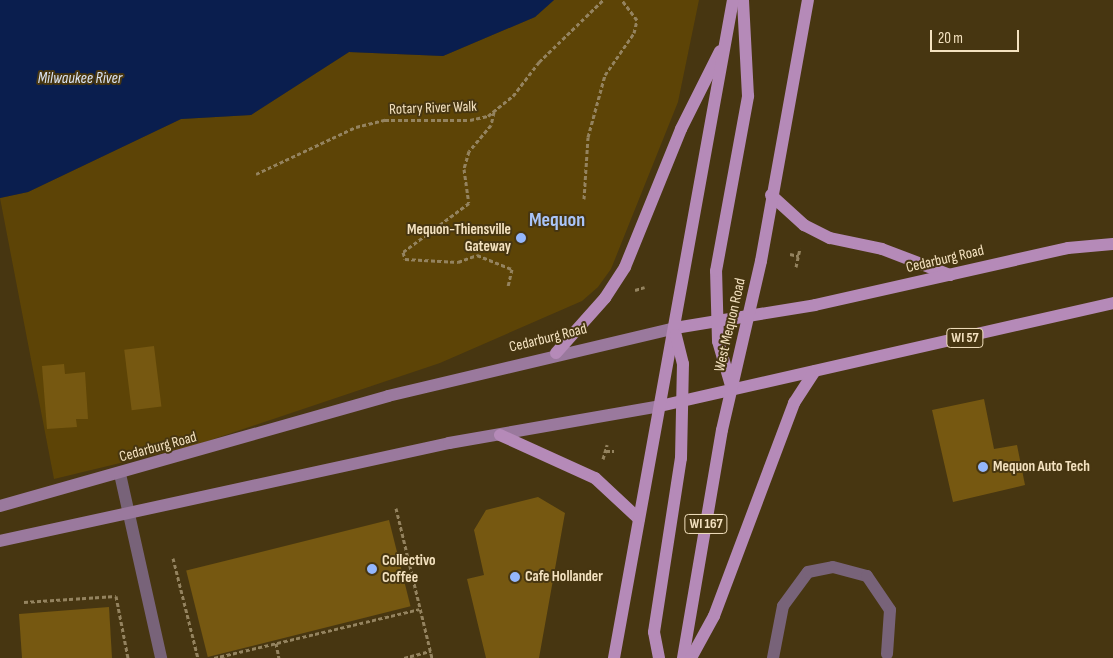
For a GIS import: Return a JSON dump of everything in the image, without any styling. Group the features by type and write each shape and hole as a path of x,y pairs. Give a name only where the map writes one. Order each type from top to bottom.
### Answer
{"main road":[{"path":"614,658 733,0"},
{"path":"732,390 722,366 716,320 719,249 748,96 743,0"},
{"name":"West Mequon Road","path":"683,658 732,390 749,316 808,0"},
{"path":"556,352 605,298 625,267 681,129 726,37"},
{"path":"771,194 804,225 830,238 882,249 950,275"},
{"name":"Cedarburg Road","path":"0,506 556,352 716,320 749,316 950,275 1068,248 1113,244"},
{"name":"WI 57","path":"660,406 1113,303"},
{"path":"659,658 654,632 678,489 684,400 683,364 675,328"},
{"path":"690,658 714,616 794,403 815,371"},
{"path":"0,542 128,513 500,435 660,406"},
{"path":"500,435 595,478 639,519"}],"lane":[{"path":"120,474 161,658"},
{"path":"773,658 783,606 808,572 833,567 867,576 890,610 887,654"}],"path":[{"name":"Rotary River Walk","path":"256,174 356,128 386,120 470,120 494,111 603,0"},
{"path":"584,199 588,137 605,75 634,34 637,20 622,0"},
{"path":"494,111 491,125 470,151 464,169 469,204 403,252 405,259 458,262 477,255 512,269 508,286"},
{"path":"796,267 800,248"},
{"path":"790,254 799,256"},
{"path":"602,462 607,445"},
{"path":"606,451 614,451"},
{"path":"396,508 432,658"},
{"path":"173,558 198,658"},
{"path":"24,602 116,596 128,658"},
{"path":"214,658 419,609"},
{"path":"276,643 279,658"},
{"path":"404,658 430,652"}],"shaded area":[{"path":"554,0 699,0 678,102 611,269 598,287 582,301 440,363 199,444 54,479 0,198 28,192 181,119 251,115 349,52 443,56 535,17"}],"water":[{"name":"Milwaukee River","path":"0,0 554,0 535,17 443,56 349,52 251,115 181,119 28,192 0,198"}],"building":[{"path":"154,346 161,407 132,410 124,350"},
{"path":"64,364 65,374 85,372 88,419 76,419 77,427 47,429 42,366"},
{"name":"Mequon Auto Tech","path":"984,399 994,449 1017,445 1025,485 953,502 932,410"},
{"name":"Cafe Hollander","path":"538,497 565,513 539,658 486,658 467,579 484,575 474,530 486,510"},
{"path":"389,520 411,606 208,657 186,571"},
{"path":"109,607 112,658 22,658 19,614"}],"place":[{"name":"Mequon-Thiensville Gateway","path":"521,238"},
{"name":"Mequon Auto Tech","path":"983,467"},
{"name":"Collectivo Coffee","path":"372,569"},
{"name":"Cafe Hollander","path":"515,577"}],"district":[{"name":"Mequon","path":"557,220"}]}
